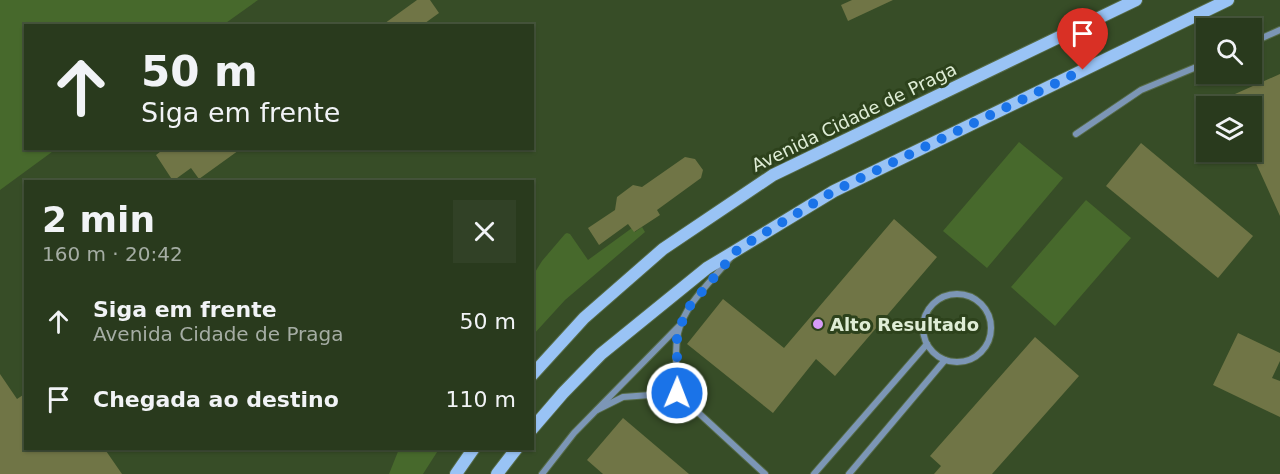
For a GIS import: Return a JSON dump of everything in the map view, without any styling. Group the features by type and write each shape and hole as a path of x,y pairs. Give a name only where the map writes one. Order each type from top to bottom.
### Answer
{"main road":[{"name":"Avenida Cidade de Praga","path":"534,373 584,318 663,249 773,175 1136,0"},
{"path":"534,427 601,354 707,268 834,191 1228,0"},
{"path":"456,474 473,450"},
{"path":"497,474 515,450"}],"street":[{"path":"1262,38 1280,30"},
{"path":"1076,134 1141,90 1196,67"},
{"path":"677,393 677,339 683,319 689,307 738,249"},
{"path":"957,294 968,296 979,302 986,311 990,322 990,334 979,354 968,360 957,362 945,360 935,354 927,344 923,333 923,322 927,311 945,296 957,294"},
{"path":"542,474 574,434 665,341 683,319"},
{"path":"814,474 927,344"},
{"path":"849,474 945,360"},
{"path":"597,410 623,397 677,393 765,474"}],"green space":[{"path":"0,0 258,0 224,24 24,24 24,150 55,150 0,190"},
{"path":"1019,142 1063,178 987,268 943,231"},
{"path":"1086,200 1131,238 1055,326 1011,287"},
{"path":"642,227 645,232 565,300 534,334 534,274 565,234 570,234 588,260 632,228 635,232"},
{"path":"398,450 438,450 423,474 389,474"}],"building":[{"path":"417,0 430,0 439,13 424,24 384,24"},
{"path":"852,0 893,0 848,21 841,5"},
{"path":"1280,74 1280,216 1256,162 1262,162 1262,96 1230,96 1262,84"},
{"path":"1141,143 1253,236 1218,278 1106,186"},
{"path":"162,150 239,150 199,179 191,168 172,180 156,155"},
{"path":"685,157 695,159 703,170 701,178 657,210 660,215 634,232 628,224 599,245 588,228 615,210 617,197 633,185 642,187"},
{"path":"894,219 937,257 835,376 816,359 773,413 687,344 723,299 784,348"},
{"path":"1238,333 1280,353 1280,361 1272,378 1280,381 1280,417 1213,385"},
{"path":"1035,337 1079,376 992,474 934,474 941,466 930,456"},
{"path":"0,374 17,399 24,394 24,450 105,450 122,474 0,474"},
{"path":"623,418 689,474 603,474 587,460"}],"place":[{"name":"Alto Resultado","path":"818,324"}],"route":[{"path":"677,393 677,339 683,319 689,307 738,249 834,191 1083,70"}]}
